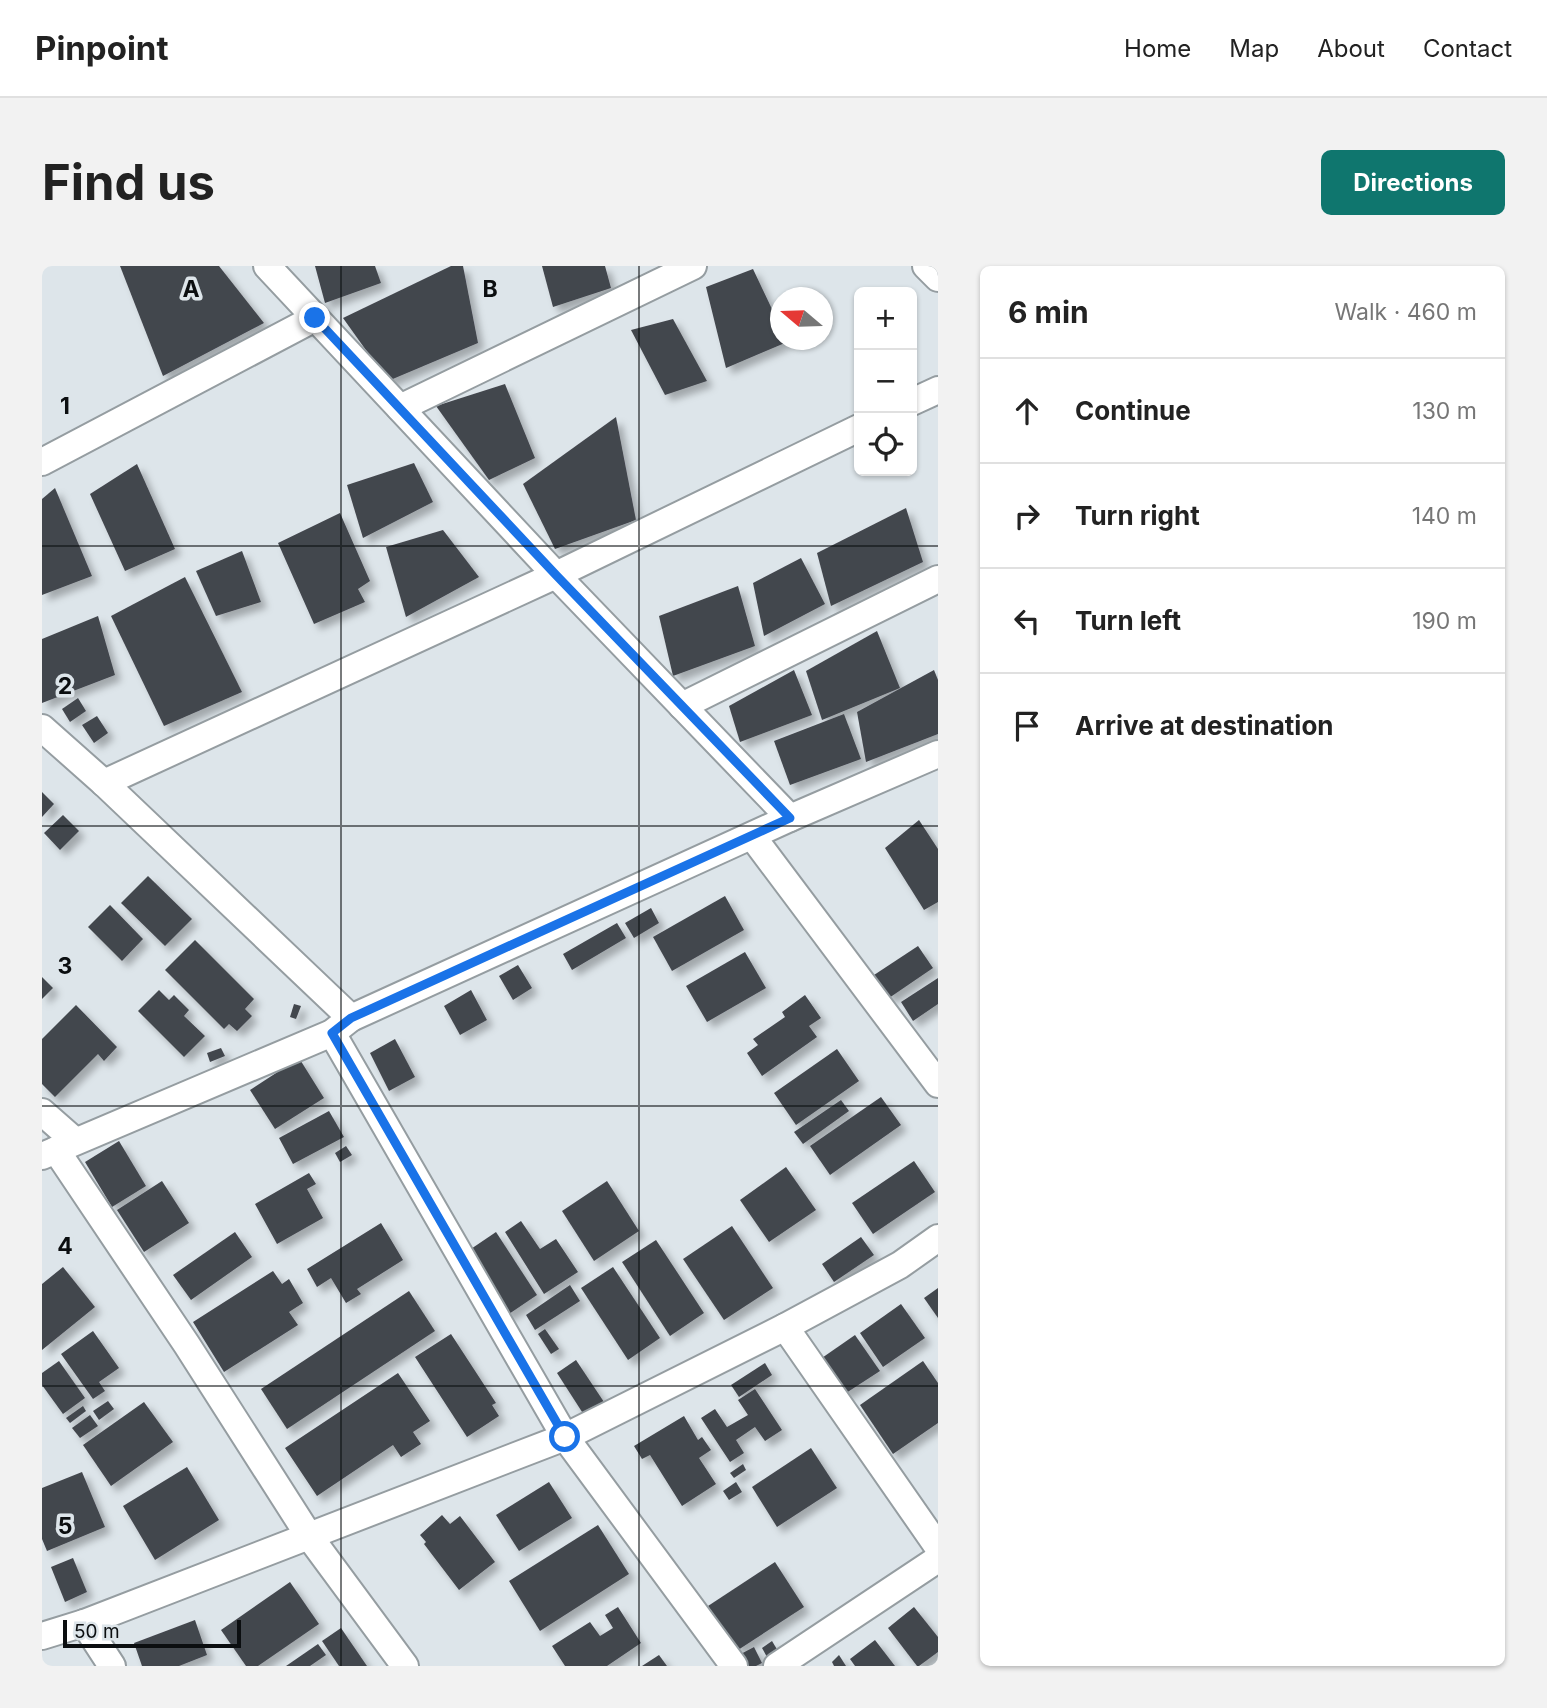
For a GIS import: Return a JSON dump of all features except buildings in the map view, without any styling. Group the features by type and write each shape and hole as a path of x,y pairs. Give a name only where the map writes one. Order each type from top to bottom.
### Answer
{"street":[{"path":"267,266 556,575 790,818"},
{"path":"400,408 693,266"},
{"path":"926,266 938,278"},
{"path":"42,462 315,318"},
{"path":"917,400 938,390"},
{"path":"104,783 556,575 854,430"},
{"path":"682,706 938,579"},
{"path":"42,727 104,783 342,1025 565,1437 734,1666"},
{"path":"58,1149 342,1025 790,818 938,754"},
{"path":"752,836 929,1053 938,1084"},
{"path":"42,1112 58,1149 309,1536 405,1666"},
{"path":"42,1636 84,1623 565,1437 785,1327 900,1265 938,1238"},
{"path":"785,1327 938,1547"},
{"path":"777,1666 938,1559"},
{"path":"84,1623 112,1666"}],"route":[{"path":"315,318 556,575 790,818 351,1018 332,1033 565,1437"}]}
